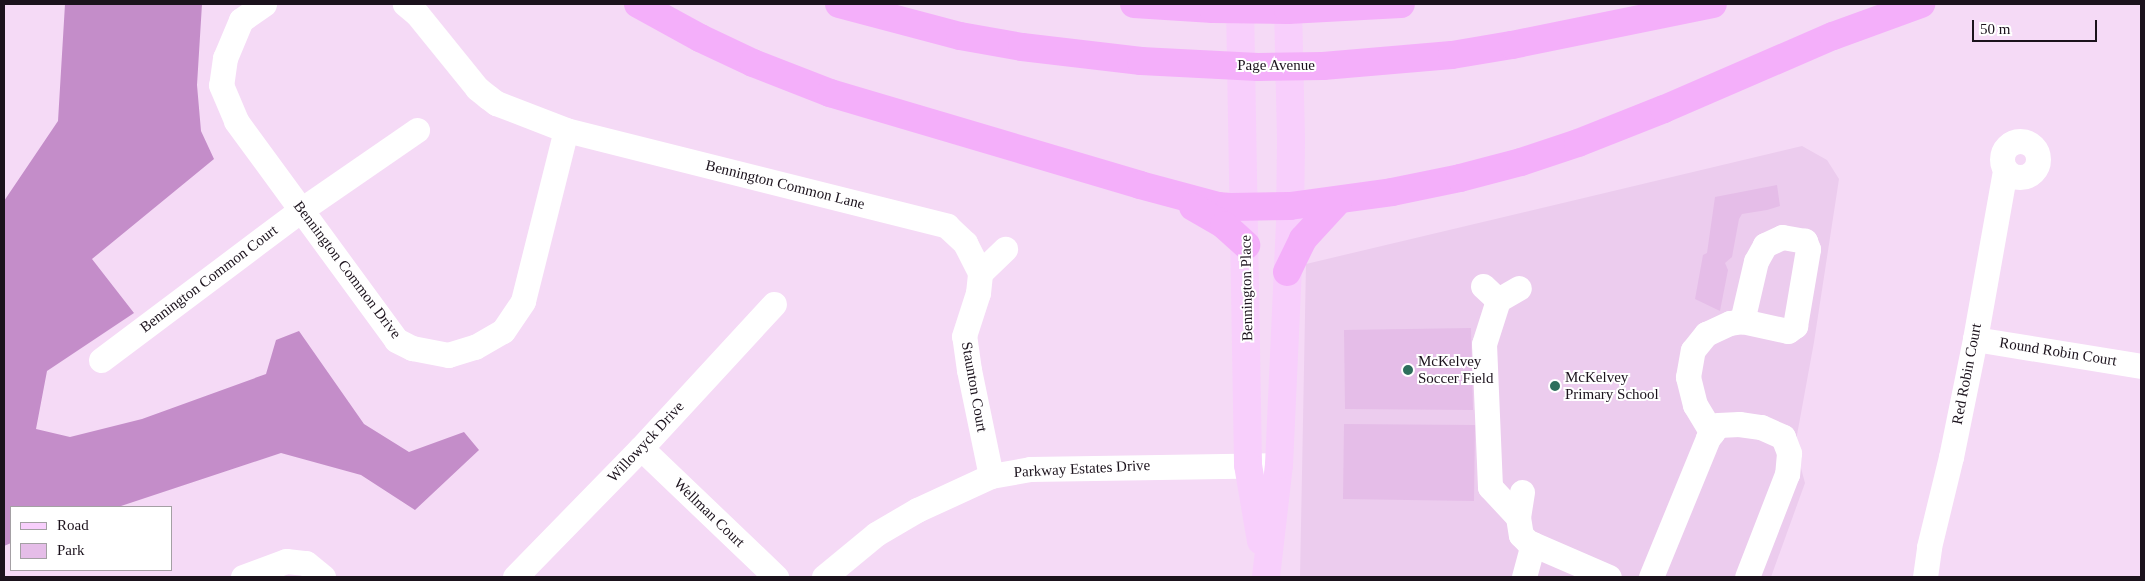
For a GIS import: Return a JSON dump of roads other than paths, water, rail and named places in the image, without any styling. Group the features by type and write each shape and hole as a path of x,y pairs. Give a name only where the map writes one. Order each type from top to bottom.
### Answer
{"highway":[{"path":"638,4 700,38 753,63 830,93 1170,193 1218,206 1245,207 1290,206 1338,201 1460,178 1570,146 1664,109 1833,36 1921,4"},
{"name":"Page Avenue","path":"839,4 960,36 1030,48 1141,61 1258,66 1323,66 1452,56 1713,4"},
{"path":"1134,4 1213,9 1288,10 1401,4"},
{"path":"1170,193 1224,225 1246,245"},
{"path":"1287,272 1303,239 1338,201"}],"main road":[{"name":"Bennington Place","path":"1240,4 1246,245 1248,465 1266,575"},
{"name":"Bennington Place","path":"1266,575 1279,465 1290,206 1288,4"}],"street":[{"name":"Bennington Common Drive","path":"264,4 241,20 225,58 221,85 236,121 396,340 412,348 448,355 475,347 503,332 523,301 566,130"},
{"path":"405,4 417,14 477,88 488,97 496,103 566,130"},
{"name":"Bennington Common Court","path":"101,360 301,210 417,130"},
{"name":"Bennington Common Lane","path":"566,130 947,226 965,243 980,273"},
{"name":"Red Robin Court","path":"1925,577 1929,547 1951,457 1975,339 2005,170"},
{"path":"980,273 1005,249"},
{"name":"Staunton Court","path":"980,273 978,293 964,336 969,370 991,476"},
{"path":"1500,291 1484,344 1490,487 1518,517"},
{"name":"Willowyck Drive","path":"514,577 641,448 774,304"},
{"path":"1712,433 1695,405 1688,378 1693,350 1706,334 1730,323 1742,322"},
{"name":"Round Robin Court","path":"1975,339 2141,366"},
{"path":"1651,577 1708,438 1718,426 1739,424 1761,427 1783,437 1789,453 1788,474 1747,577"},
{"name":"Wellman Court","path":"641,448 776,577"},
{"name":"Parkway Estates Drive","path":"824,577 876,534 917,510 991,476 1030,469 1279,465"},
{"path":"1522,492 1518,517 1521,535 1533,544 1609,577"},
{"path":"1524,577 1533,544"},
{"path":"243,577 286,561 306,563 323,577"}],"place":[{"name":"McKelvey Soccer Field","path":"1408,370"},
{"name":"McKelvey Primary School","path":"1555,386"}]}
